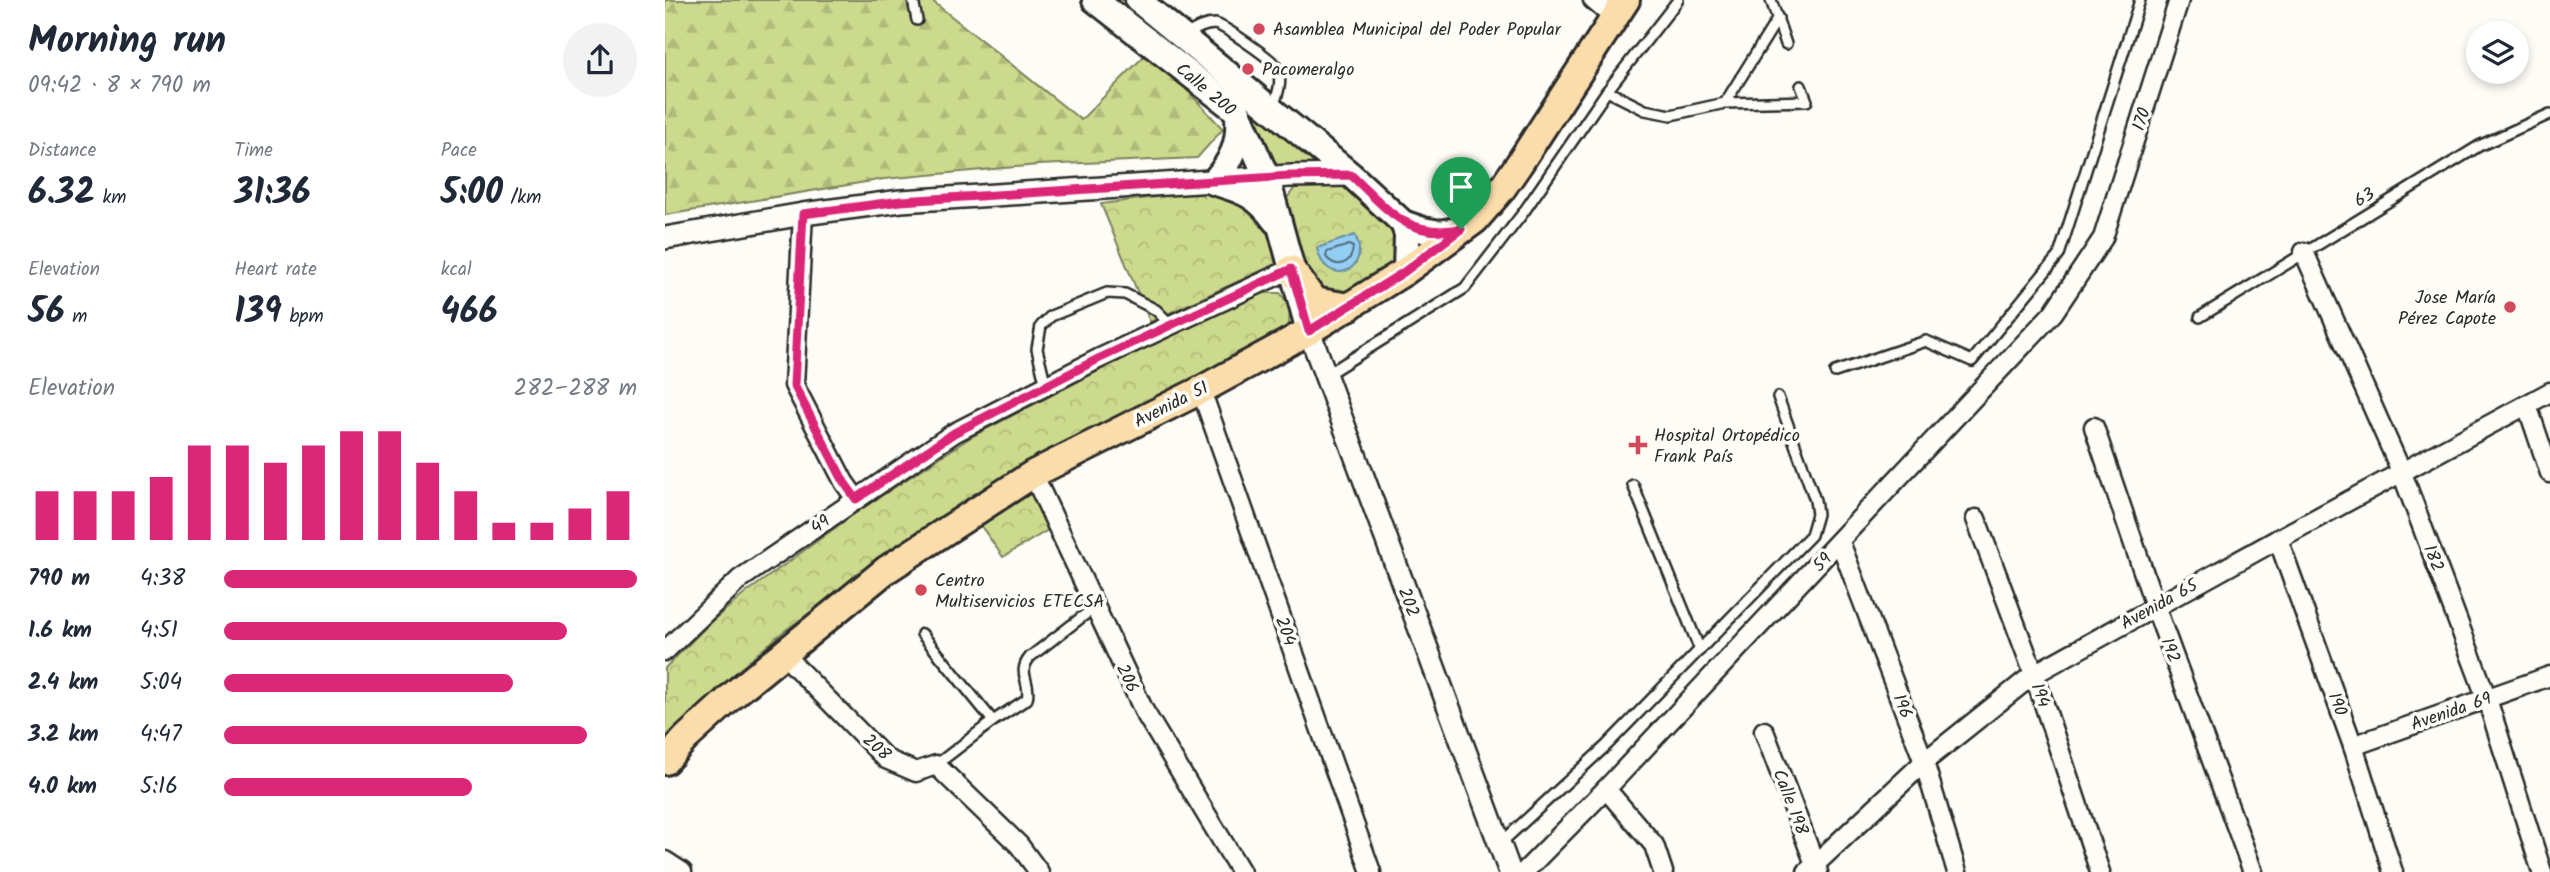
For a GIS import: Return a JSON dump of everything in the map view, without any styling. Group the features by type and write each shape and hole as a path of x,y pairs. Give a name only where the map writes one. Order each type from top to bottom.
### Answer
{"main road":[{"name":"Calle 200","path":"1095,0 1238,112 1267,178 1309,331"},
{"name":"Calle 200","path":"1138,0 1351,175 1403,223 1440,233 1461,229"},
{"name":"Avenida 51","path":"665,761 695,730 782,653 886,570 1033,474 1201,390 1309,331 1406,271 1475,220 1501,190 1620,9"},
{"path":"1238,112 1239,137 1231,159 1213,181 1248,192 1265,206 1279,228"},
{"path":"1403,223 1407,234 1406,271"},
{"path":"1291,269 1314,301 1349,307"}],"street":[{"path":"1593,0 1620,9"},
{"name":"170","path":"2103,238 2179,0"},
{"path":"665,238 803,214 901,201 1351,175"},
{"path":"803,214 794,385 844,482 856,499"},
{"name":"59","path":"1524,872 1840,542 2053,313 2103,238"},
{"name":"182","path":"2304,252 2402,473 2487,699 2542,872"},
{"name":"49","path":"665,651 740,579 954,433 1171,325 1291,269"},
{"name":"202","path":"1309,331 1510,872"},
{"name":"204","path":"1201,390 1371,872"},
{"name":"Avenida 65","path":"1813,870 1924,762 2033,674 2550,392"},
{"path":"2527,405 2550,473"},
{"name":"192","path":"2094,427 2155,606 2253,872"},
{"name":"206","path":"1033,474 1144,711 1241,872"},
{"name":"194","path":"1976,519 2101,872"},
{"name":"190","path":"2278,538 2353,746 2393,872"},
{"name":"196","path":"1840,542 1924,762 1957,872"},
{"name":"208","path":"782,653 886,759 916,772 936,765"},
{"name":"Avenida 69","path":"2353,746 2550,676"},
{"name":"Calle 198","path":"1764,732 1813,870"},
{"path":"936,765 1019,845 1039,872"},
{"path":"1606,789 1654,845 1663,872"},
{"path":"665,861 682,872"}],"lane":[{"path":"913,0 917,20"},
{"path":"1325,375 1465,288 1523,213 1607,91 1678,0"},
{"path":"1771,0 1786,44"},
{"path":"1835,372 1926,341 1972,361 2059,255 2140,0"},
{"path":"1725,103 1778,18"},
{"path":"1184,37 1195,29 1216,24 1231,31 1275,65 1280,87 1272,110"},
{"path":"1607,91 1645,110 1671,115 1725,103 1807,101 1801,86"},
{"name":"63","path":"2200,317 2479,146 2550,114"},
{"path":"1046,386 1037,349 1041,326 1051,316 1107,293 1125,294 1156,310 1171,325"},
{"path":"1500,844 1607,745 1811,535 1817,514 1815,500 1778,397"},
{"path":"1633,485 1700,650"},
{"path":"936,765 993,721 1027,699 1030,689 1023,671 1024,664 1095,607"},
{"path":"922,634 993,721"}],"green space":[{"path":"665,0 931,0 1081,120 1150,50 1223,129 1197,158 1038,165 884,179 665,215"},
{"path":"1115,0 1123,0 1334,170 1276,169 1222,87"},
{"path":"1342,183 1395,220 1398,257 1392,267 1342,296 1327,297 1306,281 1284,202 1297,185"},
{"path":"1211,190 1237,202 1255,216 1269,235 1278,263 1150,322 1101,204"},
{"path":"1263,293 1280,293 1290,306 1289,328 846,587 783,632 716,690 665,743 665,668 712,621 747,592 854,514 971,437 1127,356"},
{"path":"1031,486 1053,527 1003,557 974,516"}],"water":[{"path":"1355,235 1359,248 1358,258 1353,266 1346,271 1337,272 1322,261 1317,248"}],"place":[{"name":"Asamblea Municipal del Poder Popular","path":"1259,29"},
{"name":"Pacomeralgo","path":"1248,69"},
{"name":"Jose María Pérez Capote","path":"2510,307"},
{"name":"Hospital Ortopédico Frank País","path":"1638,445"},
{"name":"Centro Multiservicios ETECSA","path":"921,590"}],"route":[{"path":"1351,175 1403,223 1440,233 1461,229 1404,272 1309,331 1291,269 1098,359 954,433 856,499 844,482 794,385 803,214 901,201 1290,176 1351,175"}]}
